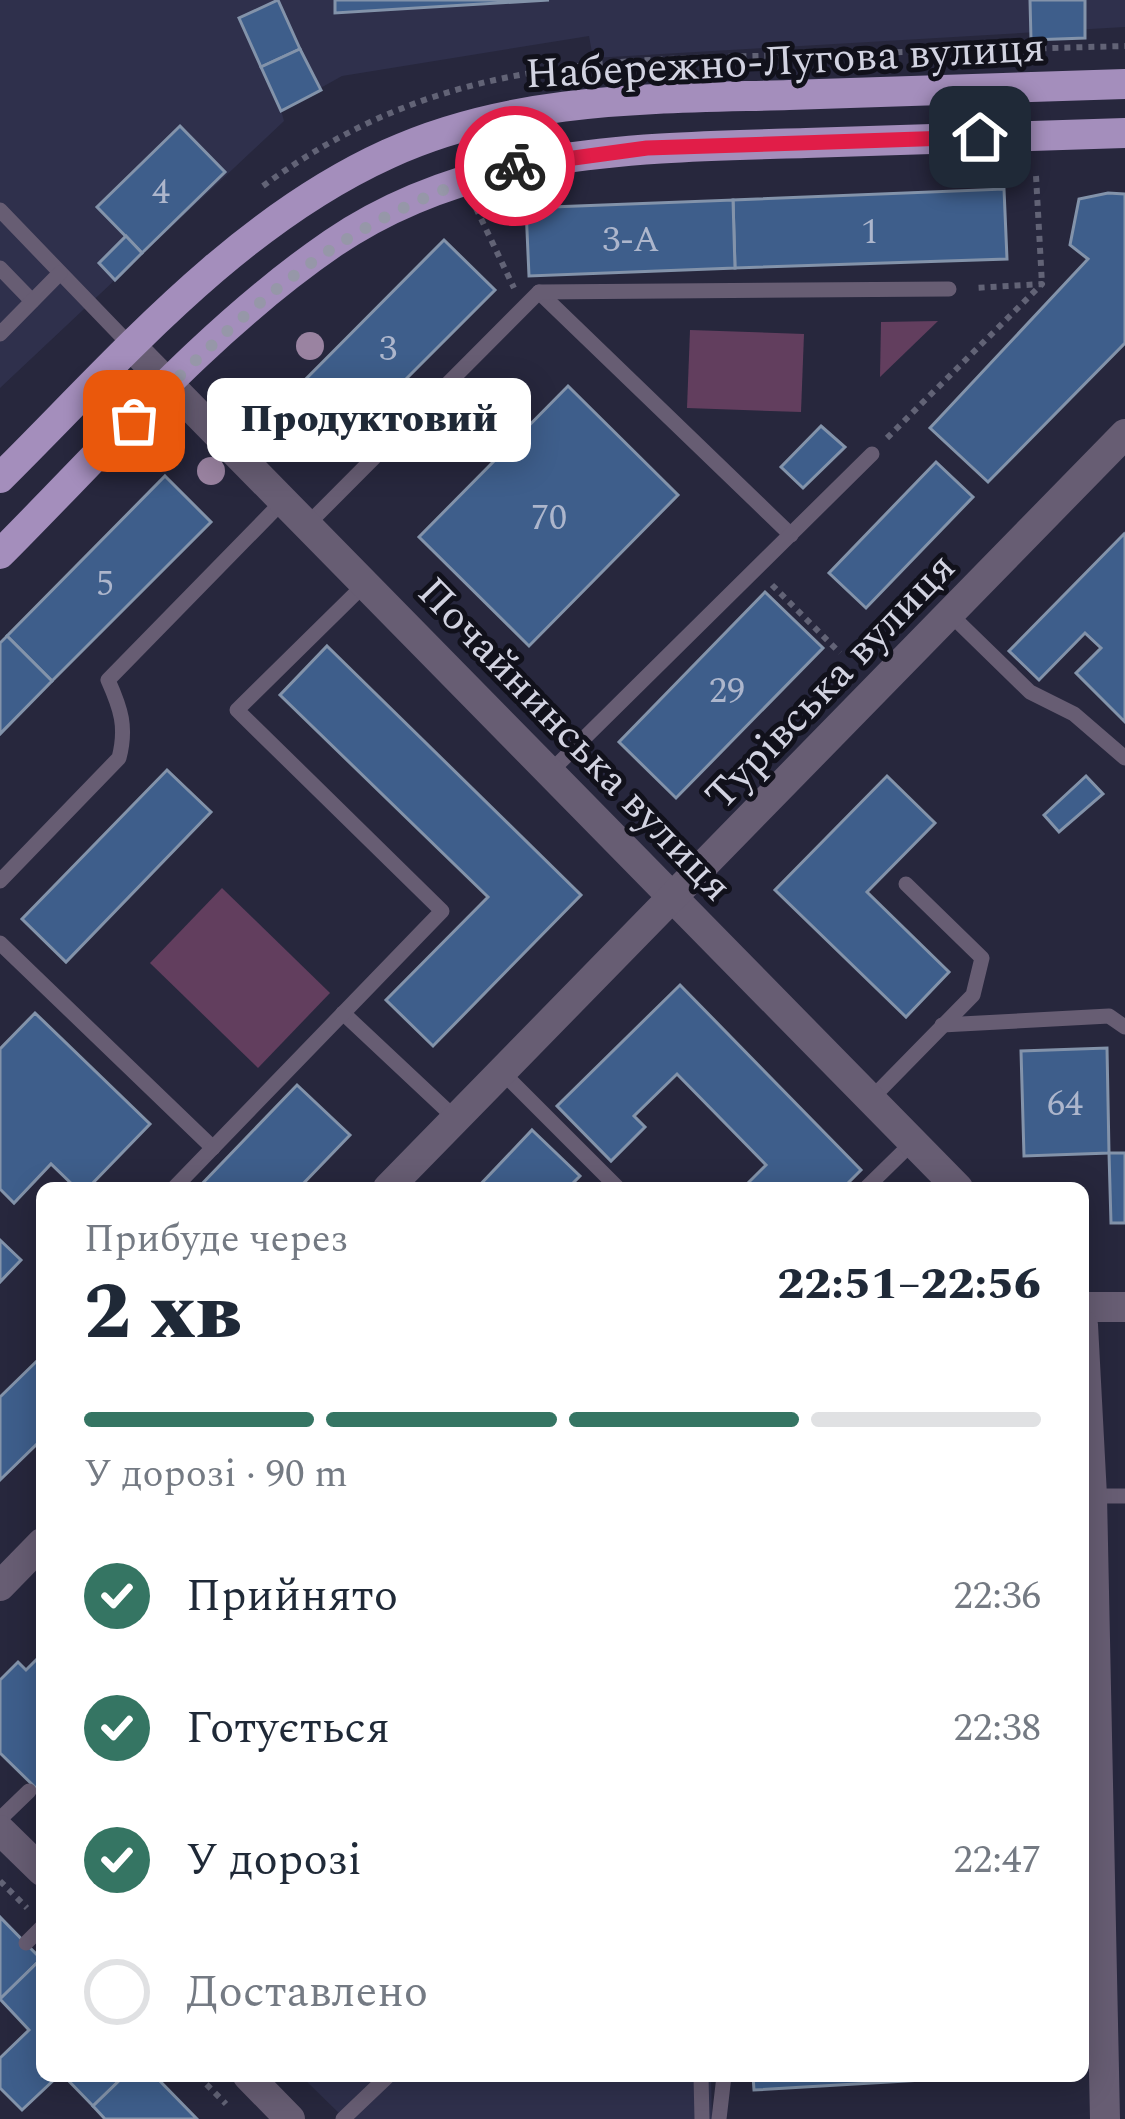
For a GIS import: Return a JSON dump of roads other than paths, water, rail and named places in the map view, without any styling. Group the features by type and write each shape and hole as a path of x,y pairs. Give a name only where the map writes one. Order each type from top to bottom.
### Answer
{"main road":[{"name":"Набережно-Лугова вулиця","path":"0,478 232,254 332,185 388,154 513,114 638,100 1125,84"},
{"name":"Набережно-Лугова вулиця","path":"0,554 272,289 335,242 400,205 514,166 647,148 1125,133"}],"street":[{"name":"Почайнинська вулиця","path":"133,348 952,1182"},
{"name":"Турівська вулиця","path":"394,1182 675,900 1125,434"},
{"path":"1089,1307 1125,1307"},
{"path":"1089,1439 1090,1748 1106,2119"},
{"path":"0,1586 36,1549"},
{"path":"0,1830 36,1865"},
{"path":"254,2082 290,2119"}],"lane":[{"path":"0,210 133,348"},
{"path":"0,268 32,301"},
{"path":"0,334 60,273"},
{"path":"308,524 539,292 949,289"},
{"path":"539,292 791,535"},
{"path":"550,772 872,454"},
{"path":"0,881 119,758 125,734 123,712 108,680 284,500"},
{"path":"180,1182 442,911 238,710 365,584"},
{"path":"951,615 1030,692 1074,713 1125,758"},
{"path":"871,1099 973,994 982,958 906,884"},
{"path":"0,943 213,1148"},
{"path":"343,1013 456,1119"},
{"path":"943,1025 1109,1016 1125,1027"},
{"path":"502,1072 605,1182"},
{"path":"872,1182 913,1142"},
{"path":"1092,1496 1125,1496"},
{"path":"0,1820 28,1791"},
{"path":"26,1943 36,1932"},
{"path":"344,2119 382,2082"},
{"path":"700,2082 702,2119"},
{"path":"719,2119 723,2082"}],"place":[{"name":"Продуктовий","path":"134,421"}]}
